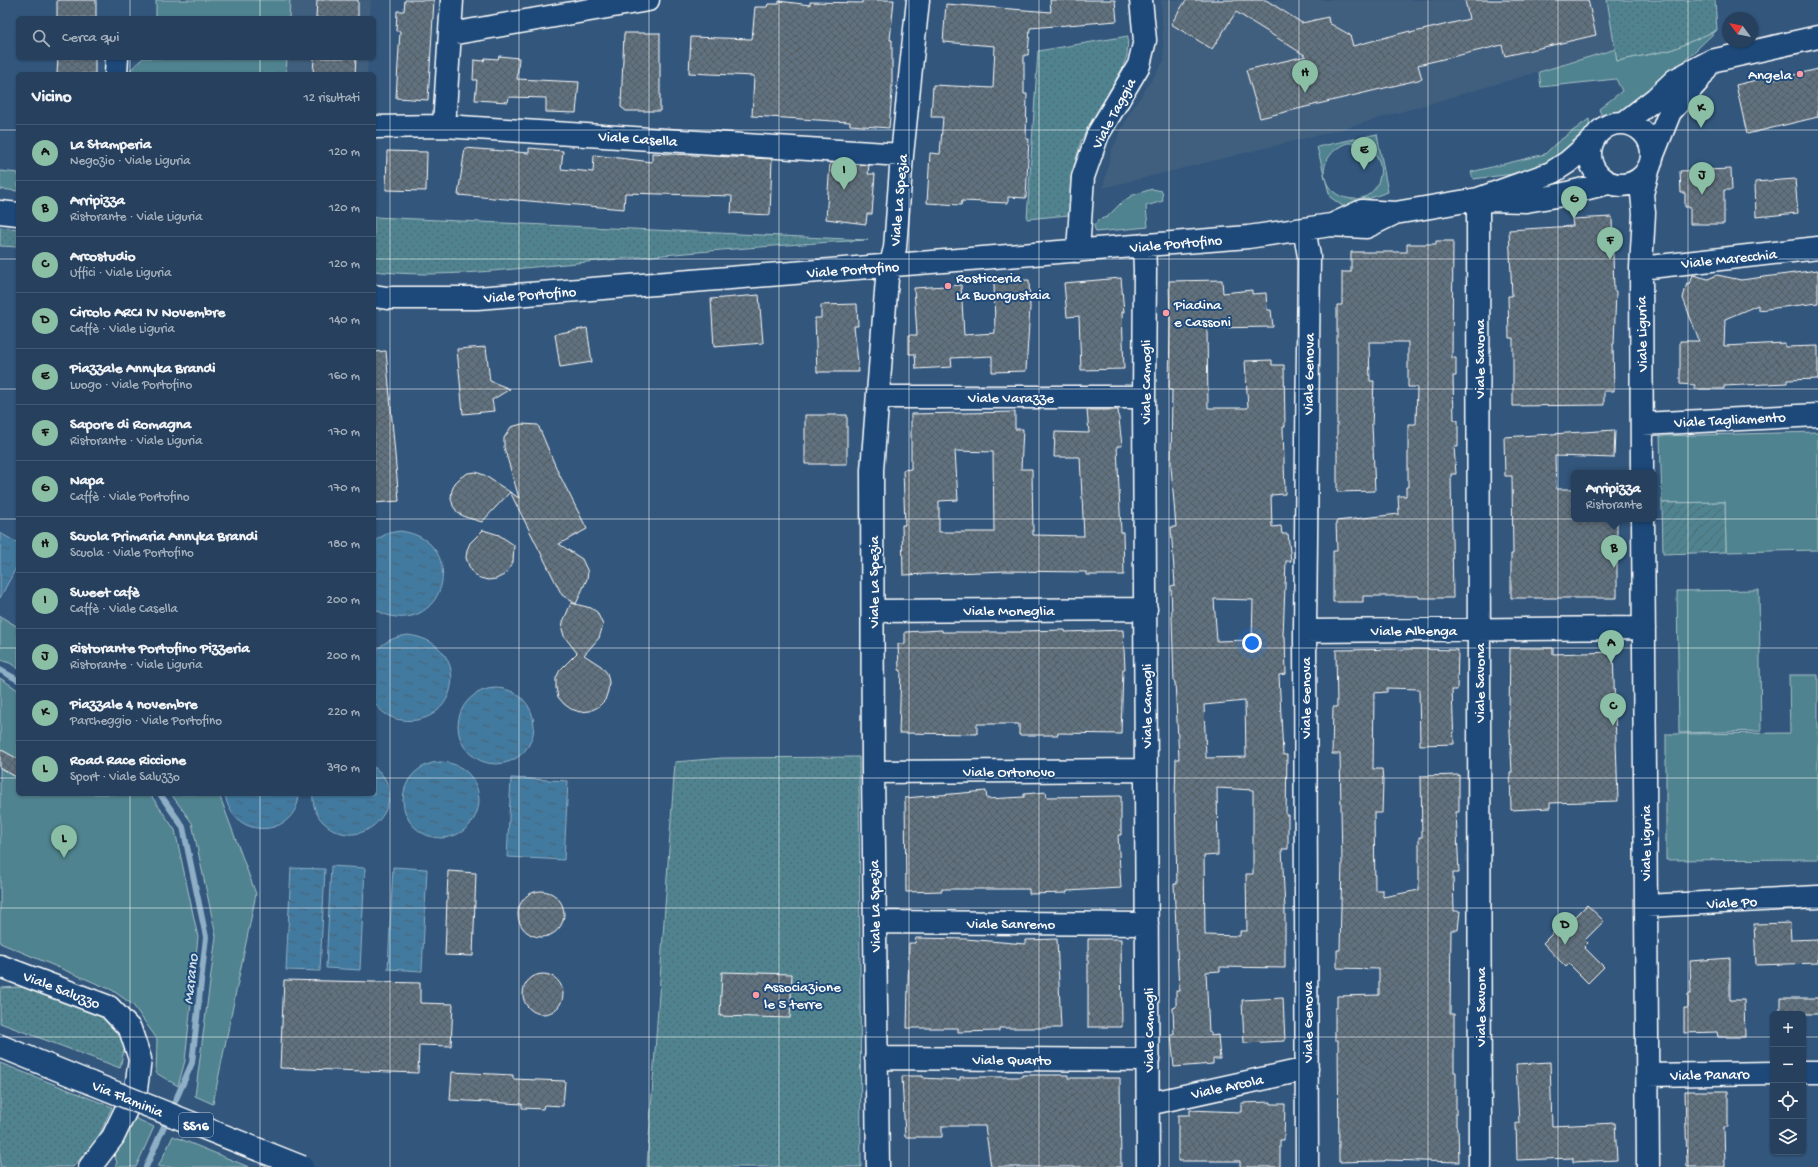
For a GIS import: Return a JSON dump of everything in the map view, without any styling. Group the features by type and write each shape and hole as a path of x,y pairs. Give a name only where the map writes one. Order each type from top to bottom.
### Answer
{"street":[{"path":"444,126 452,0"},
{"path":"450,34 648,0"},
{"name":"Viale La Spezia","path":"878,1167 872,772 872,470 887,280 895,248 902,155 918,0"},
{"name":"Viale Taggia","path":"1078,251 1083,177 1098,134 1139,65 1145,40 1141,0"},
{"path":"1624,123 1655,99 1675,80 1711,61 1818,37"},
{"path":"116,60 116,72"},
{"path":"1613,184 1627,185 1637,181 1644,175 1651,162 1670,112 1698,81 1711,61"},
{"path":"1642,194 1613,184 1600,177 1594,170 1590,151 1592,141 1598,133 1608,126 1624,123 1634,125 1642,131 1650,143 1651,162"},
{"name":"Viale Casella","path":"376,127 444,126 902,155"},
{"name":"Viale Portofino","path":"1478,200 1551,173 1568,162 1592,141"},
{"name":"Viale Liguria","path":"1642,470 1640,268 1644,213 1642,194 1651,162"},
{"name":"Viale Portofino","path":"376,296 387,298 477,298 1248,237 1331,225 1366,227 1395,213 1478,200 1526,201 1613,184"},
{"name":"Viale Savona","path":"1478,200 1480,1167"},
{"path":"0,212 16,214"},
{"name":"Viale Genova","path":"1304,229 1309,256 1305,631 1307,1167"},
{"name":"Viale Camogli","path":"1144,245 1148,1167"},
{"name":"Viale Marecchia","path":"1640,268 1818,248"},
{"name":"Viale Varazze","path":"878,397 1144,398"},
{"name":"Viale Tagliamento","path":"1642,424 1818,415"},
{"name":"Viale Liguria","path":"1643,522 1648,1167"},
{"name":"Viale Moneglia","path":"873,610 1146,609"},
{"name":"Viale Albenga","path":"1305,631 1644,628"},
{"name":"Viale Ortonovo","path":"872,772 1146,770"},
{"name":"Viale Po","path":"1646,906 1818,897"},
{"name":"Viale Sanremo","path":"875,922 1147,924"},
{"name":"Viale Saluzzo","path":"0,966 109,1008 130,1029 140,1059 136,1089 113,1137 90,1167"},
{"name":"Via Flaminia","path":"0,1046 302,1167"},
{"name":"Viale Quarto","path":"876,1058 1148,1060"},
{"name":"Viale Arcola","path":"1148,1104 1307,1069"},
{"path":"1806,1072 1818,1072"},
{"name":"Viale Panaro","path":"1647,1075 1770,1073"}],"shaded area":[{"path":"290,0 371,0 370,16 289,16"},
{"path":"1161,0 1607,0 1616,49 1343,129 1103,188 1111,152 1129,114 1164,61"},
{"path":"287,60 368,60 367,72 286,72"}],"green space":[{"path":"156,0 290,0 289,16 156,16"},
{"path":"1607,0 1715,0 1717,30 1671,50 1617,61"},
{"path":"1717,30 1632,111 1611,113 1602,117 1599,109 1622,91 1616,79 1541,87 1539,72 1616,49 1617,61 1671,50"},
{"path":"1128,36 1127,56 1122,69 1081,141 1071,178 1069,215 1027,219 1038,51"},
{"path":"141,60 287,60 286,72 128,72"},
{"path":"1589,119 1590,126 1574,147 1541,168 1513,174 1473,179 1471,172 1545,154 1555,144"},
{"path":"1377,134 1388,192 1344,207 1330,197 1326,180 1329,187 1340,196 1347,198 1360,198 1370,193 1377,184 1380,173 1379,162 1374,152 1363,145 1347,143 1335,150 1330,155 1325,167 1325,179 1317,147"},
{"path":"0,171 16,173 16,191 0,189"},
{"path":"1152,189 1162,191 1163,201 1146,206 1148,227 1096,232 1094,226 1098,220 1107,217 1122,202 1133,195"},
{"path":"376,217 868,240 795,244 450,274 376,271"},
{"path":"0,227 16,229 16,247 0,246"},
{"path":"1818,432 1818,550 1726,552 1725,502 1662,503 1660,436"},
{"path":"1725,502 1726,552 1663,554 1662,503"},
{"path":"1759,590 1761,731 1679,733 1677,591"},
{"path":"0,616 16,626 16,668 10,663 0,660"},
{"path":"1789,675 1818,675 1818,859 1666,860 1666,734 1790,733"},
{"path":"0,678 16,689 16,796 151,796 175,830 198,937 185,1061 178,1086 156,1073 157,1039 133,1005 112,990 0,943"},
{"path":"859,757 861,1167 647,1167 675,762 722,758"},
{"path":"172,796 220,796 256,894 213,1104 195,1096 216,936 192,823"},
{"path":"22,987 104,1018 118,1030 125,1045 120,1068 0,1023 0,988"},
{"path":"0,1063 112,1107 98,1138 73,1167 0,1167"},
{"path":"135,1118 154,1127 136,1167 115,1167 117,1162 114,1155"},
{"path":"173,1136 249,1167 158,1167"}],"water":[{"path":"400,531 421,537 434,549 441,563 442,579 438,595 428,607 414,615 396,617 384,614 376,609 376,540 388,533"},
{"path":"0,533 16,542 16,568 0,598"},
{"path":"408,635 429,641 443,653 450,668 452,684 447,699 437,711 422,719 402,720 394,718 379,709 376,705 376,651 381,646 398,637"},
{"path":"496,688 510,691 523,699 531,712 534,726 531,740 523,753 510,761 496,764 482,761 469,753 461,740 458,726 461,712 469,699 482,691"},
{"path":"441,762 455,765 468,773 476,786 479,800 476,814 468,827 455,835 441,838 427,835 414,827 406,814 403,800 406,786 414,773 427,765"},
{"path":"376,769 385,779 389,793 387,807 379,820 368,829 354,834 339,832 323,822 318,816 313,802 313,796 376,796"},
{"path":"511,778 568,781 564,860 507,857"},
{"path":"226,796 299,796 296,809 288,819 277,826 264,828 251,827 239,820 230,810"},
{"path":"331,866 365,868 360,970 326,968"},
{"path":"393,867 427,869 422,971 388,969"},
{"path":"291,868 325,869 320,971 286,970"}],"building":[{"path":"57,0 96,0 96,16 57,16"},
{"path":"317,0 358,0 358,16 316,16"},
{"path":"405,0 434,0 428,100 396,98 400,31 396,31 397,11 404,11"},
{"path":"862,0 894,0 890,40 892,40 892,92 889,128 850,125 850,122 752,116 754,76 689,73 691,37 752,39 755,7 767,7 768,4 779,4 779,1 810,5 810,2 862,3"},
{"path":"1050,0 1115,0 1117,21 1030,28 1028,55 1024,55 1024,94 1027,94 1026,139 1029,139 1026,198 1008,197 1008,203 962,201 961,205 927,203 930,153 940,154 943,117 931,117 933,85 993,88 995,46 943,42 946,4 1051,12"},
{"path":"1186,0 1266,0 1302,23 1328,17 1329,23 1350,35 1353,46 1410,31 1410,33 1469,19 1465,0 1588,0 1596,35 1505,56 1502,45 1418,65 1422,79 1260,118 1246,70 1306,56 1236,12 1212,49 1171,24"},
{"path":"624,33 660,33 660,111 626,111 621,107"},
{"path":"499,56 519,58 517,79 579,82 576,113 546,112 546,98 509,97 508,102 475,100 477,80 473,80 474,60 484,61 485,58 498,59"},
{"path":"58,60 95,60 95,72 57,72"},
{"path":"314,60 356,60 355,72 313,72"},
{"path":"1818,69 1818,117 1747,134 1736,85 1773,76 1774,80"},
{"path":"465,148 529,153 529,148 563,151 561,169 593,172 594,155 652,162 652,153 772,159 770,215 731,213 732,196 625,193 624,209 458,195"},
{"path":"387,151 427,152 426,191 386,190"},
{"path":"830,163 869,165 868,174 875,174 872,214 867,214 866,224 826,219"},
{"path":"1731,169 1732,190 1724,190 1724,224 1690,224 1690,207 1685,207 1685,193 1681,193 1680,171"},
{"path":"1795,179 1798,213 1756,217 1755,182"},
{"path":"1612,217 1614,291 1616,291 1613,344 1614,391 1604,391 1604,405 1513,406 1513,338 1509,338 1508,296 1512,296 1509,230 1573,226 1572,219"},
{"path":"1436,241 1453,241 1452,358 1456,358 1456,376 1453,376 1454,420 1458,420 1458,447 1454,447 1456,474 1451,474 1453,598 1419,598 1419,596 1363,596 1363,602 1333,602 1333,551 1337,551 1336,521 1399,514 1398,496 1406,496 1406,487 1408,487 1408,424 1416,424 1417,387 1408,387 1408,342 1369,342 1370,381 1374,381 1372,425 1375,491 1337,492 1337,305 1342,305 1342,272 1351,272 1351,252 1407,252 1407,244 1436,244"},
{"path":"1818,270 1818,303 1758,310 1758,305 1725,319 1724,346 1785,343 1785,347 1818,346 1818,379 1787,380 1787,383 1724,386 1724,389 1695,389 1695,385 1680,384 1680,341 1699,341 1683,298 1687,283 1690,284 1693,275 1708,279 1717,275 1741,280"},
{"path":"1121,278 1124,312 1122,312 1124,369 1081,370 1079,316 1067,317 1064,283"},
{"path":"1029,280 1030,307 1026,371 992,372 992,356 951,358 952,367 916,369 915,354 909,354 909,335 917,335 914,288 961,285 964,335 995,333 994,281"},
{"path":"1222,280 1223,293 1252,290 1252,294 1266,293 1267,310 1271,310 1273,327 1207,328 1208,408 1248,408 1245,361 1272,360 1272,365 1284,365 1285,427 1283,427 1285,494 1271,495 1272,527 1281,526 1282,534 1288,534 1291,561 1286,561 1283,636 1285,636 1286,674 1279,675 1283,755 1287,755 1286,815 1288,815 1288,849 1282,849 1285,909 1285,968 1220,967 1220,971 1206,972 1209,1032 1211,1032 1211,1036 1218,1035 1220,1059 1213,1059 1213,1064 1174,1067 1171,1035 1174,1035 1173,1008 1176,1007 1176,991 1179,991 1174,884 1177,884 1175,799 1176,759 1179,759 1174,682 1171,586 1175,585 1171,527 1176,527 1171,467 1172,390 1169,390 1169,281","holes":["1214,599 1253,600 1252,640 1217,641","1245,701 1246,757 1206,758 1204,705","1217,788 1253,790 1253,874 1246,874 1247,931 1240,931 1240,936 1205,935 1204,856 1218,855"]},
{"path":"759,295 763,343 714,347 711,299"},
{"path":"857,304 858,326 854,326 859,372 817,372 815,318 821,318 821,305"},
{"path":"587,328 592,362 560,367 555,334"},
{"path":"486,347 490,381 510,389 492,400 494,411 463,414 457,349"},
{"path":"386,351 399,501 376,503 376,352"},
{"path":"1087,410 1118,410 1122,446 1117,446 1121,532 1123,532 1124,575 1086,575 1086,572 1006,571 903,575 902,525 905,525 903,470 911,469 911,414 1015,412 1015,429 1023,429 1021,469 1032,469 1033,535 1084,536 1080,457 1054,457 1055,432 1089,433","holes":["955,451 993,452 994,532 939,532 939,501 958,500"]},
{"path":"805,415 847,415 847,464 805,464"},
{"path":"522,424 538,425 558,472 587,529 559,544 582,559 588,572 587,579 576,604 562,595 510,492 519,498 504,447 504,438 511,427"},
{"path":"1615,430 1614,458 1555,456 1556,489 1571,489 1571,522 1617,522 1617,598 1511,598 1511,554 1513,554 1512,476 1505,476 1504,437"},
{"path":"476,472 484,475 510,492 482,522 465,517 458,513 453,506 451,498 455,483 468,473"},
{"path":"483,530 499,535 514,545 513,562 504,575 496,579 488,580 480,578 473,573 466,558 470,543"},
{"path":"571,603 591,608 597,612 603,625 599,638 584,655 601,666 607,673 609,682 608,691 605,700 598,707 590,711 580,712 571,709 558,697 556,688 556,678 560,670 577,653 564,636 562,629 563,622"},
{"path":"942,630 942,632 1022,632 1065,630 1065,632 1123,630 1125,669 1123,669 1121,734 1058,733 1058,735 1019,735 1019,724 977,724 977,734 899,733 901,670 899,670 898,644 905,644 905,632"},
{"path":"1510,648 1553,648 1553,654 1613,652 1618,801 1550,803 1550,808 1511,810 1510,772 1512,772 1509,712"},
{"path":"1336,650 1458,650 1457,690 1452,690 1454,744 1420,745 1419,689 1387,688 1387,692 1374,693 1373,769 1382,769 1383,781 1382,813 1374,813 1375,890 1383,890 1383,897 1419,890 1419,837 1422,837 1421,776 1459,775 1459,812 1456,812 1459,873 1453,873 1454,911 1460,911 1458,930 1451,930 1450,1014 1454,1014 1454,1072 1456,1072 1456,1126 1458,1127 1459,1162 1385,1160 1339,1162 1338,1040 1335,1040 1335,1008 1337,1008 1337,996 1379,995 1379,969 1337,968 1337,950 1340,950 1342,862 1340,754 1332,754 1333,707 1337,707"},
{"path":"0,749 16,758 16,777 0,768"},
{"path":"986,791 987,799 1024,797 1024,794 1046,792 1047,797 1121,796 1121,835 1118,835 1121,888 1067,891 1067,893 1029,894 1029,889 942,889 942,891 906,892 905,798"},
{"path":"448,871 476,873 473,956 445,955"},
{"path":"546,891 558,897 563,905 563,923 558,931 550,936 536,937 524,931 519,923 518,909 524,897 532,892"},
{"path":"1587,905 1604,921 1585,940 1588,943 1584,947 1604,967 1588,983 1569,964 1566,967 1543,943 1564,922 1567,925"},
{"path":"1790,923 1791,940 1818,939 1818,963 1756,965 1754,924"},
{"path":"916,938 966,939 1025,944 1025,940 1057,939 1061,1028 999,1028 999,1031 958,1032 958,1028 907,1028 909,943 915,943"},
{"path":"1088,939 1121,939 1122,1027 1088,1027"},
{"path":"1730,958 1730,1000 1744,1000 1745,1037 1718,1037 1717,1032 1684,1033 1684,1008 1688,1008 1688,994 1691,994 1690,961"},
{"name":"Associazione le 5 terre","path":"722,972 792,974 790,1018 720,1016"},
{"path":"547,974 554,977 560,983 563,994 562,1002 554,1011 547,1014 539,1014 532,1011 524,1002 523,990 526,983 535,975"},
{"path":"284,980 420,983 420,1003 453,1004 451,1046 419,1045 418,1073 280,1068"},
{"path":"1283,998 1285,1041 1244,1043 1242,1000"},
{"path":"1780,998 1818,998 1818,1014 1806,1014 1806,1011 1780,1011"},
{"path":"1550,1062 1552,1126 1615,1123 1617,1160 1573,1162 1573,1158 1517,1160 1516,1123 1519,1123 1516,1064"},
{"path":"452,1072 513,1075 513,1079 565,1081 563,1106 544,1105 543,1109 522,1108 522,1104 450,1100"},
{"path":"1022,1075 1068,1075 1068,1078 1120,1078 1121,1167 991,1167 985,1126 942,1126 942,1137 905,1137 902,1076 923,1076 923,1078 960,1080 960,1077 1022,1077"},
{"path":"1685,1091 1728,1091 1728,1127 1724,1127 1725,1167 1687,1167"},
{"path":"1271,1102 1271,1104 1285,1104 1284,1140 1280,1140 1280,1167 1240,1167 1240,1161 1178,1161 1178,1115 1190,1115 1190,1110 1241,1112 1241,1103"}],"waterway":[{"name":"Marano","path":"0,670 16,679"},
{"name":"Marano","path":"146,1167 192,1063 206,937 183,827 161,796"}],"place":[{"name":"Angela","path":"1800,74"},
{"name":"Scuola Primaria Annyka Brandi","path":"1305,93"},
{"name":"Piazzale 4 novembre","path":"1701,128"},
{"name":"Piazzale Annyka Brandi","path":"1364,170"},
{"name":"Sweet cafè","path":"844,190"},
{"name":"Ristorante Portofino Pizzeria","path":"1702,195"},
{"name":"Napa","path":"1574,219"},
{"name":"Sapore di Romagna","path":"1610,260"},
{"name":"Rosticceria La Buongustaia","path":"948,286"},
{"name":"Piadina e Cassoni","path":"1166,313"},
{"name":"Arripizza","path":"1614,568"},
{"name":"La Stamperia","path":"1611,663"},
{"name":"Arcostudio","path":"1613,726"},
{"name":"Road Race Riccione","path":"64,858"},
{"name":"Circolo ARCI IV Novembre","path":"1565,945"},
{"name":"Associazione le 5 terre","path":"756,995"}]}
